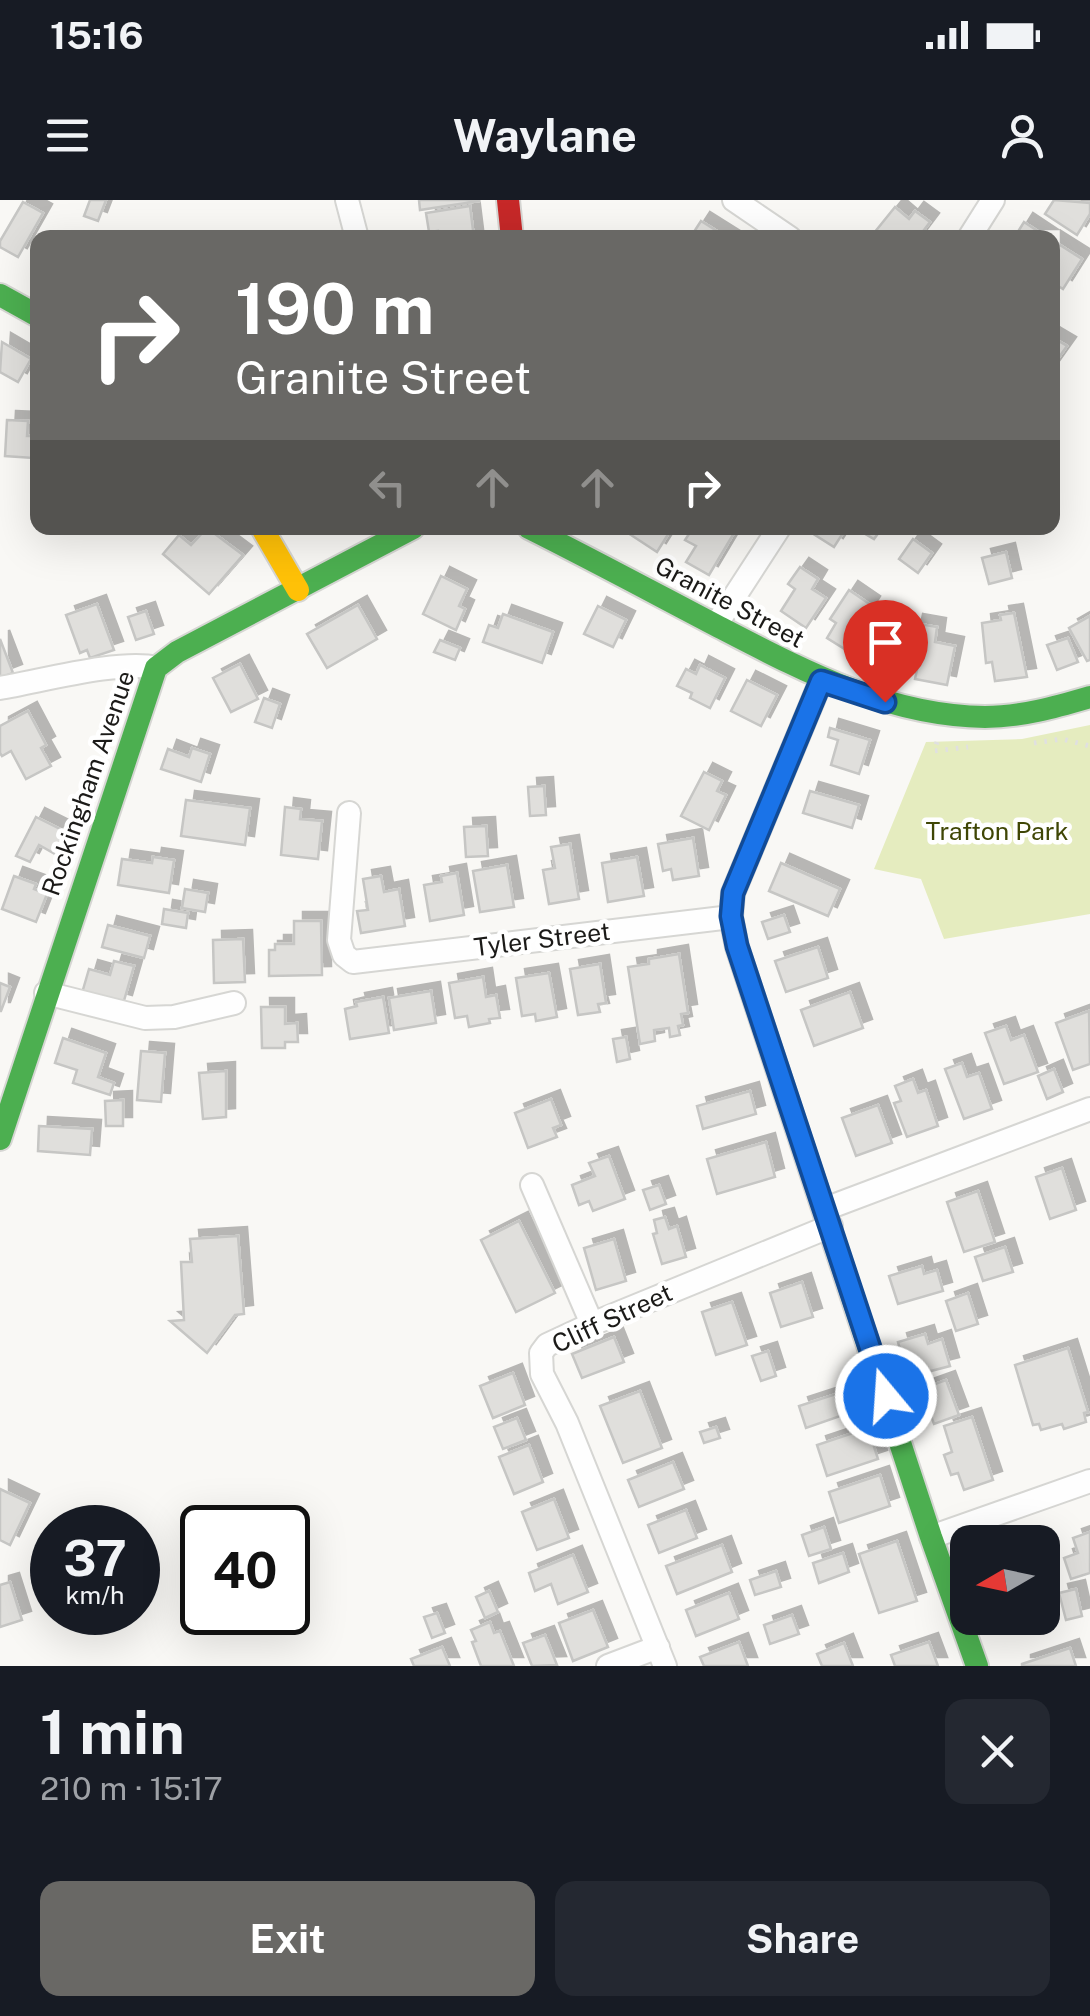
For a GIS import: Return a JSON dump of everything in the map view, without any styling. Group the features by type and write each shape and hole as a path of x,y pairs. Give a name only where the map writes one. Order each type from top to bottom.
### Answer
{"street":[{"path":"347,200 356,230"},
{"path":"508,200 511,230"},
{"path":"734,200 778,230"},
{"path":"974,230 993,200"},
{"path":"0,295 30,312"},
{"path":"266,535 298,590"},
{"name":"Rockingham Avenue","path":"0,1139 156,668 178,652 400,535"},
{"name":"Granite Street","path":"543,535 821,681 909,708 983,717 1030,713 1090,697"},
{"path":"716,625 774,535"},
{"path":"0,688 109,668 156,668"},
{"path":"821,681 733,893 731,916 737,946 931,1538 978,1666"},
{"name":"Tyler Street","path":"349,813 339,940 344,955 353,962 731,916"},
{"path":"46,993 146,1018 174,1017 234,1002"},
{"name":"Cliff Street","path":"661,1657 540,1362 547,1345 828,1218 1090,1109"},
{"path":"532,1185 592,1324"},
{"path":"931,1538 1090,1481"},
{"path":"608,1666 661,1657"}],"green space":[{"name":"Trafton Park","path":"1090,725 1090,914 944,939 921,879 874,869 926,742 1022,739"}],"building":[{"path":"90,200 106,200 98,221 84,216"},
{"path":"419,200 479,200 479,201 420,210"},
{"path":"1054,200 1090,203 1090,214 1077,235 1045,214"},
{"path":"23,202 43,213 18,257 0,247"},
{"path":"470,206 473,230 429,230 426,213"},
{"path":"895,207 909,219 915,211 930,222 924,230 876,230"},
{"path":"701,221 715,230 695,230"},
{"path":"1024,222 1036,230 1019,230"},
{"path":"1060,245 1082,259 1063,289 1060,287"},
{"path":"2,342 30,358 18,382 0,372"},
{"path":"7,420 28,421 30,458 5,456"},
{"path":"179,535 191,545 200,535 216,535 243,555 209,594 163,554"},
{"path":"631,535 668,535 657,552"},
{"path":"688,535 733,535 709,575 686,562 696,546 685,540"},
{"path":"815,535 842,535 834,547"},
{"path":"913,539 932,553 918,573 899,559"},
{"path":"1006,552 1012,578 989,584 982,558"},
{"path":"800,567 818,579 812,589 826,598 806,628 781,611 795,589 788,584"},
{"path":"441,576 467,589 459,606 465,609 456,630 423,614"},
{"path":"849,590 871,605 864,616 880,626 859,658 827,638 836,623 830,619"},
{"path":"97,604 114,650 90,658 87,650 80,653 66,615"},
{"path":"358,605 377,639 327,668 307,634"},
{"path":"598,606 626,620 613,647 584,634"},
{"path":"146,611 154,634 136,640 128,617"},
{"path":"1014,613 1027,677 995,681 992,662 986,663 982,623"},
{"path":"503,614 553,632 542,663 483,642 489,625 498,628"},
{"path":"1090,616 1090,660 1087,661 1069,628"},
{"path":"914,623 937,627 935,642 955,646 947,685 915,679 920,656 908,654"},
{"path":"1068,638 1078,662 1057,670 1047,645"},
{"path":"0,639 13,673 0,678"},
{"path":"440,640 460,648 455,660 434,652"},
{"path":"240,664 258,699 231,712 213,678"},
{"path":"700,665 725,678 710,708 677,686 686,669 696,674"},
{"path":"747,680 777,695 761,726 731,711"},
{"path":"264,698 280,704 272,728 255,722"},
{"path":"28,711 46,745 41,748 51,766 26,779 11,751 2,756 0,753 0,726"},
{"path":"830,728 870,740 859,774 831,765 838,740 828,737"},
{"path":"192,748 210,754 201,782 161,769 168,749 189,757"},
{"path":"704,772 722,781 717,791 726,795 709,830 681,816"},
{"path":"544,786 546,815 530,816 528,787"},
{"path":"810,791 859,805 852,828 803,813"},
{"path":"186,800 250,808 245,845 181,836"},
{"path":"285,807 301,809 300,819 322,821 318,859 281,855"},
{"path":"36,817 66,832 55,854 39,845 30,862 16,856"},
{"path":"486,826 488,856 466,857 464,827"},
{"path":"693,838 699,876 673,880 671,869 663,871 658,844"},
{"path":"570,844 579,899 549,904 543,870 555,868 551,847"},
{"path":"153,857 174,860 169,893 118,885 122,859 152,863"},
{"path":"637,857 644,896 608,902 602,863"},
{"path":"781,863 840,889 828,916 769,891"},
{"path":"507,865 514,907 480,912 473,871"},
{"path":"457,873 464,915 430,921 424,885 442,882 441,876"},
{"path":"14,876 36,884 34,889 47,894 36,922 2,909"},
{"path":"381,876 384,892 399,889 405,926 361,933 357,911 368,910 363,879"},
{"path":"185,889 208,893 205,912 182,908"},
{"path":"164,909 188,913 186,928 162,924"},
{"path":"784,915 790,932 768,939 762,922"},
{"path":"294,921 321,921 322,975 269,976 269,950 275,950 275,944 294,944"},
{"path":"108,925 150,936 144,958 102,947"},
{"path":"243,939 245,982 214,983 213,940"},
{"path":"818,947 828,978 786,992 775,961"},
{"path":"679,954 688,1013 681,1014 680,1035 670,1037 669,1028 654,1030 655,1041 640,1044 628,967"},
{"path":"114,961 134,966 123,1004 82,993 89,969 110,975"},
{"path":"600,964 606,1003 598,1004 600,1012 578,1015 570,969"},
{"path":"549,973 557,1017 536,1021 535,1014 522,1016 516,978"},
{"path":"483,977 486,997 496,995 500,1018 469,1027 467,1016 455,1018 449,983"},
{"path":"0,983 10,987 1,1011 0,1011"},
{"path":"431,991 436,1023 394,1030 389,998"},
{"path":"850,992 863,1028 814,1046 801,1010"},
{"path":"383,997 389,1033 350,1039 345,1009 357,1006 356,1002"},
{"path":"261,1007 285,1007 285,1024 297,1023 298,1042 285,1042 285,1048 262,1048"},
{"path":"1089,1011 1090,1064 1073,1070 1056,1023"},
{"path":"1006,1026 1011,1040 1024,1035 1038,1072 1004,1084 985,1033"},
{"path":"626,1037 630,1059 617,1062 613,1039"},
{"path":"63,1038 106,1053 98,1077 114,1083 110,1095 73,1083 77,1070 55,1063"},
{"path":"141,1051 165,1053 161,1102 137,1100"},
{"path":"962,1063 967,1077 979,1073 992,1109 964,1119 945,1069"},
{"path":"1054,1069 1063,1092 1047,1099 1038,1076"},
{"path":"226,1071 226,1117 203,1119 199,1073"},
{"path":"913,1079 918,1093 926,1090 938,1126 907,1137 894,1103 901,1101 895,1086"},
{"path":"750,1091 756,1114 703,1129 697,1106"},
{"path":"551,1099 561,1125 553,1128 557,1137 528,1148 515,1113"},
{"path":"123,1100 123,1126 106,1126 105,1101"},
{"path":"878,1105 892,1143 856,1156 842,1118"},
{"path":"39,1126 92,1129 90,1155 38,1151"},
{"path":"766,1142 775,1177 717,1194 707,1159"},
{"path":"609,1156 625,1199 593,1211 589,1201 579,1205 572,1185 595,1176 589,1163"},
{"path":"1062,1168 1076,1210 1050,1219 1036,1177"},
{"path":"659,1185 666,1204 650,1210 643,1190"},
{"path":"978,1191 995,1242 964,1252 947,1202"},
{"path":"665,1217 669,1229 677,1226 686,1257 662,1264 653,1234 657,1233 654,1220"},
{"path":"519,1221 555,1293 516,1312 481,1240"},
{"path":"238,1236 244,1314 235,1315 207,1353 170,1321 184,1320 181,1262 192,1262 190,1239"},
{"path":"614,1239 626,1281 596,1290 584,1248"},
{"path":"1005,1247 1013,1272 983,1281 975,1257"},
{"path":"922,1266 924,1274 937,1270 943,1291 898,1304 889,1276"},
{"path":"802,1282 813,1317 781,1327 770,1293"},
{"path":"968,1293 978,1324 956,1331 946,1301"},
{"path":"732,1302 747,1345 716,1355 702,1312"},
{"path":"925,1334 928,1344 942,1339 950,1366 908,1377 898,1342"},
{"path":"614,1337 624,1362 582,1378 572,1354"},
{"path":"1068,1348 1088,1412 1084,1413 1086,1422 1064,1429 1062,1424 1041,1430 1039,1424 1033,1425 1015,1365"},
{"path":"768,1351 776,1376 761,1381 752,1356"},
{"path":"513,1373 525,1405 493,1418 480,1386"},
{"path":"946,1380 959,1415 934,1424 921,1389"},
{"path":"640,1391 662,1448 623,1463 600,1406"},
{"path":"839,1393 846,1414 806,1428 799,1406"},
{"path":"972,1417 993,1480 964,1490 958,1473 951,1475 944,1455 952,1452 944,1426"},
{"path":"517,1418 526,1440 503,1449 494,1427"},
{"path":"716,1427 720,1438 704,1443 700,1432"},
{"path":"868,1428 878,1459 827,1476 817,1445"},
{"path":"529,1445 543,1482 514,1494 499,1457"},
{"path":"673,1462 684,1489 639,1507 628,1480"},
{"path":"880,1475 890,1506 839,1523 829,1492"},
{"path":"0,1489 30,1503 10,1545 0,1540"},
{"path":"554,1499 569,1538 537,1550 522,1512"},
{"path":"686,1510 697,1538 659,1553 648,1525"},
{"path":"824,1527 831,1549 809,1556 802,1535"},
{"path":"1090,1532 1090,1573 1071,1579 1064,1558 1078,1553 1073,1538"},
{"path":"897,1541 917,1601 879,1613 859,1554"},
{"path":"722,1545 732,1572 677,1594 666,1566"},
{"path":"843,1553 849,1572 819,1583 813,1563"},
{"path":"573,1555 588,1592 558,1604 551,1584 535,1591 529,1573"},
{"path":"776,1571 781,1587 755,1595 750,1580"},
{"path":"10,1582 22,1620 0,1627 0,1585"},
{"path":"1076,1589 1082,1616 1066,1620 1060,1593"},
{"path":"489,1591 498,1612 485,1618 476,1597"},
{"path":"729,1593 739,1619 696,1636 686,1610"},
{"path":"593,1610 608,1647 573,1661 559,1623"},
{"path":"437,1613 445,1633 432,1638 424,1617"},
{"path":"792,1615 799,1634 770,1644 764,1625"},
{"path":"490,1622 494,1633 500,1631 514,1666 481,1666 471,1630"},
{"path":"545,1635 557,1665 532,1666 523,1643"},
{"path":"739,1642 748,1666 704,1666 700,1657"},
{"path":"929,1642 938,1666 895,1666 891,1655"},
{"path":"844,1643 853,1666 822,1666 817,1654"},
{"path":"442,1647 450,1666 414,1666 411,1659"},
{"path":"1070,1648 1076,1666 1022,1666 1022,1664"}],"traffic: fast":[{"path":"0,295 30,312"},
{"path":"0,1139 156,668 177,652 400,535"},
{"path":"543,535 815,675 881,700 949,715 998,717 1090,697"},
{"path":"821,681 733,893 731,917 737,947 977,1666"}],"traffic: slow":[{"path":"266,535 298,590"}],"traffic: jam":[{"path":"508,200 511,230"}],"route":[{"path":"885,702 821,681 754,838 733,893 731,916 737,946 886,1396"}]}
